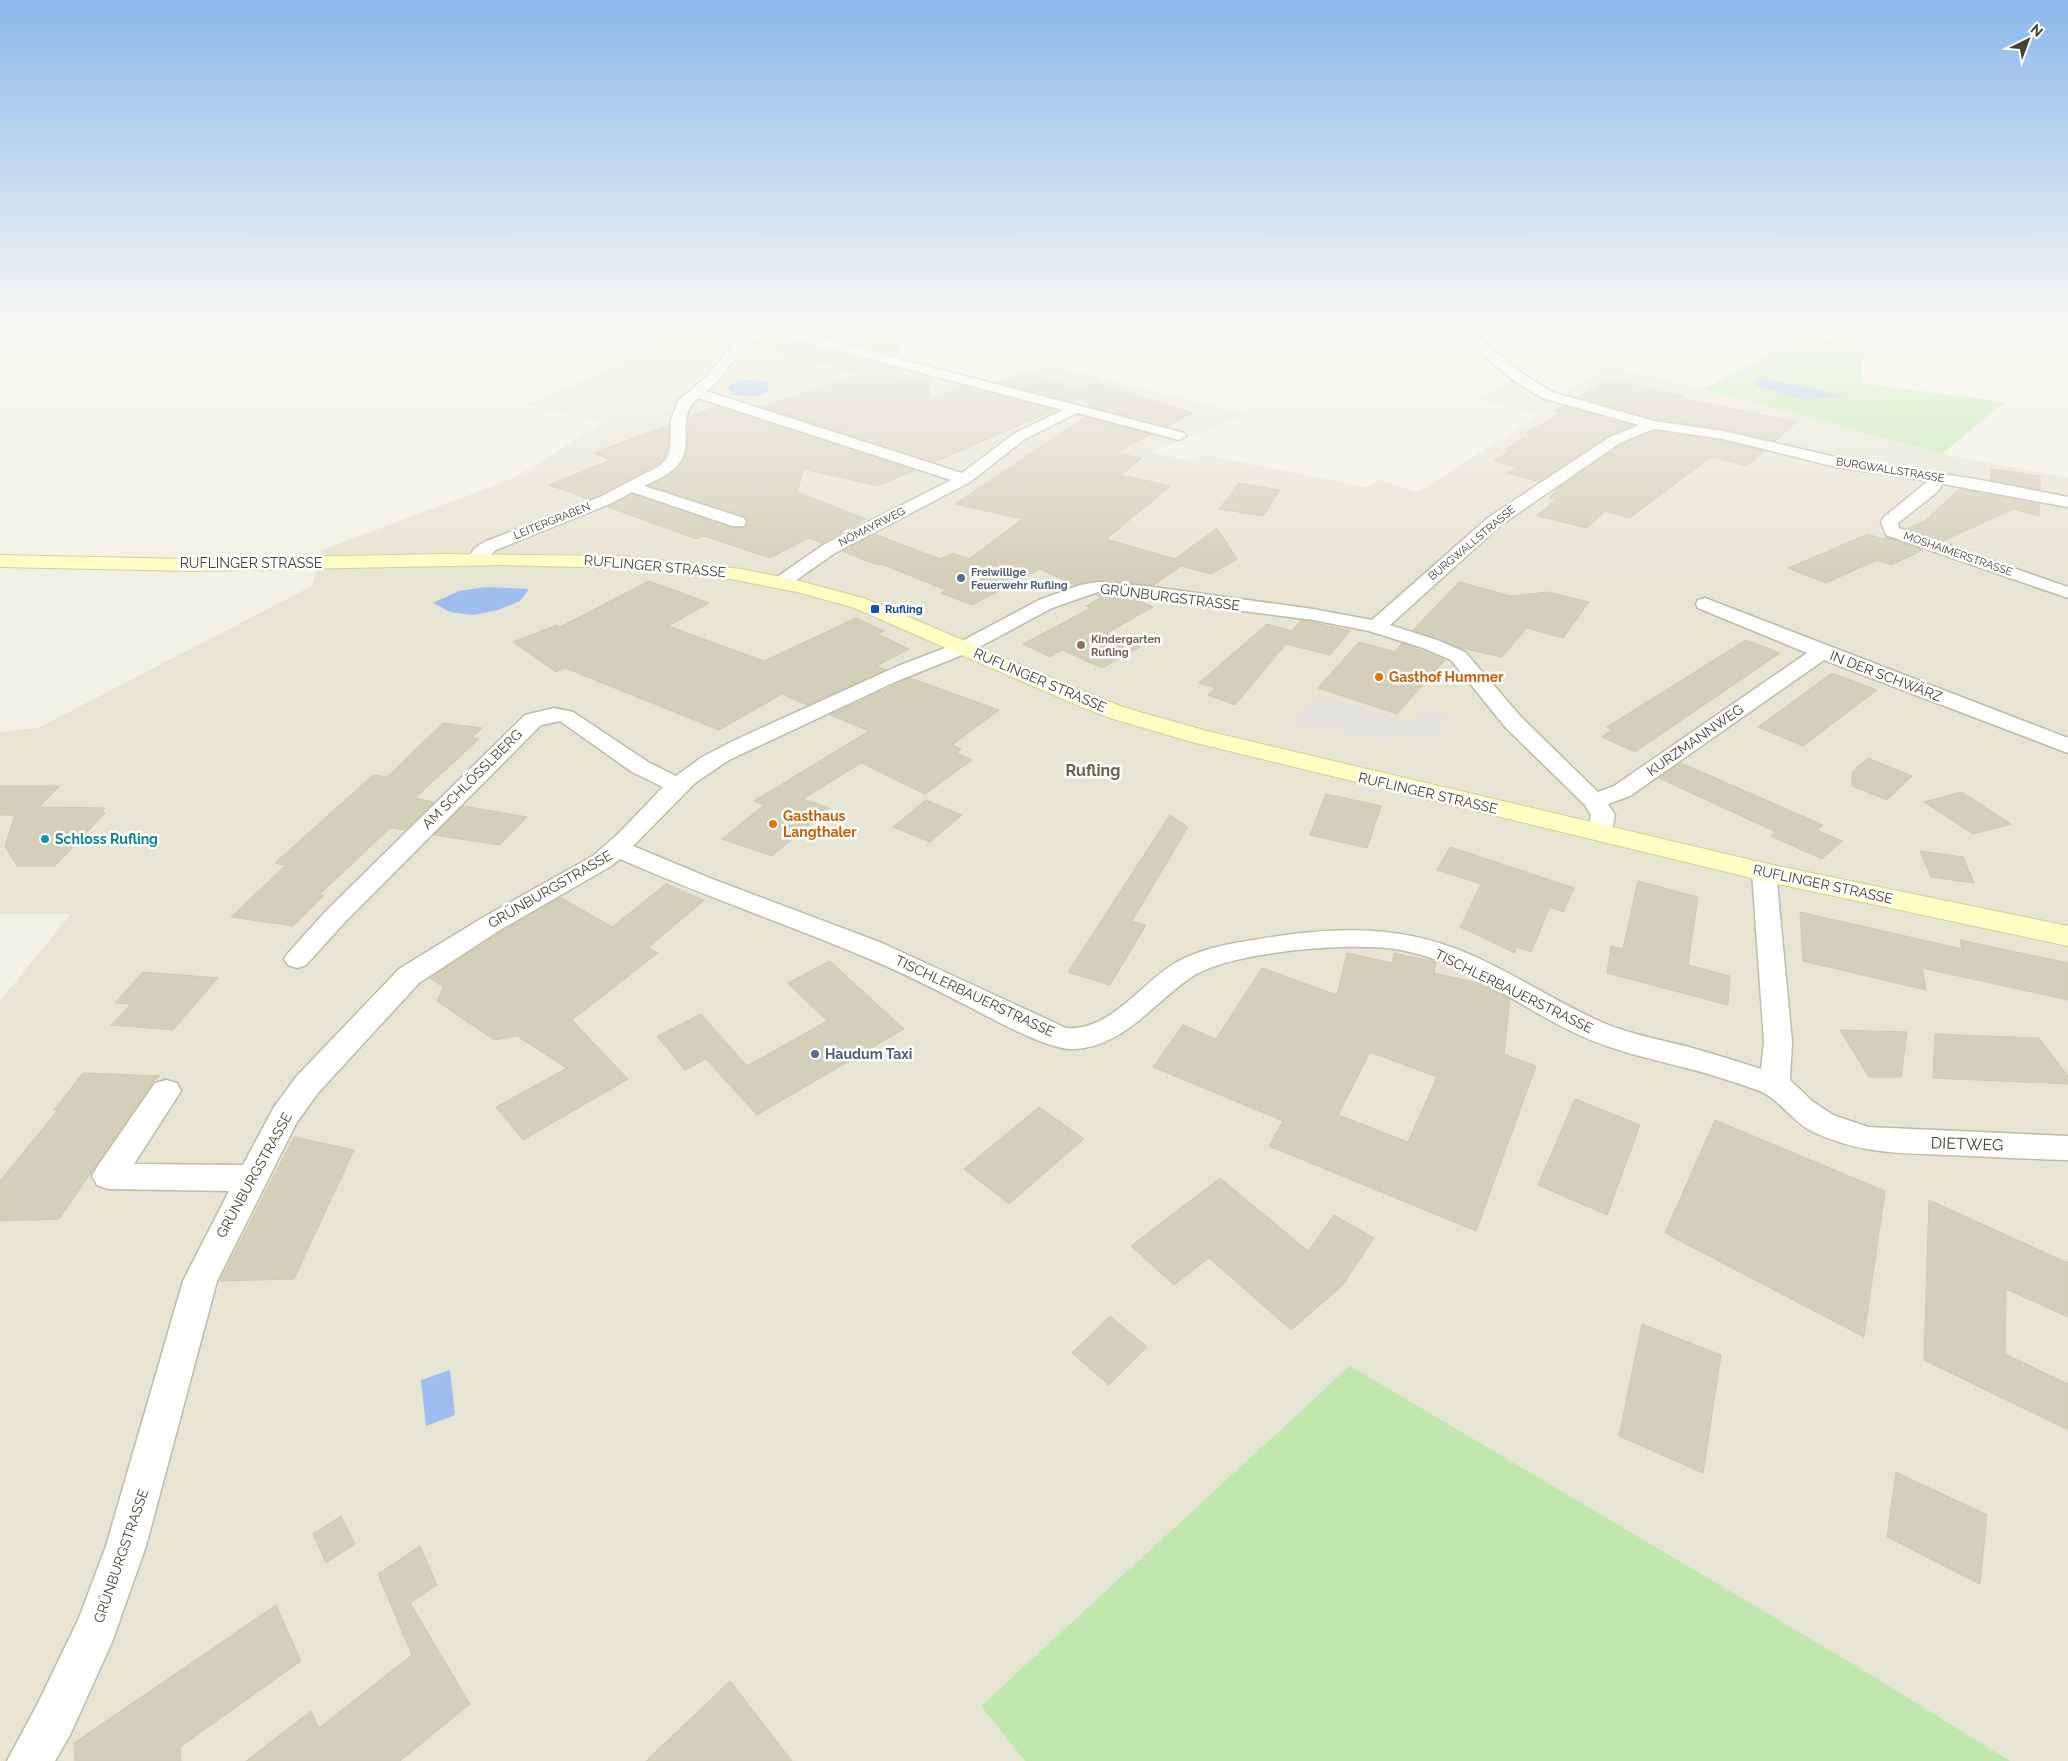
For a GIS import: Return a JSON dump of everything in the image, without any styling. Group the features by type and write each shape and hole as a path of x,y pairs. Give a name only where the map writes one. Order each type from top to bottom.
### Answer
{"street":[{"name":"LEITERGRABEN","path":"476,560 481,552 490,546 632,487 664,469 674,460 677,450 680,411"},
{"path":"761,411 964,479"},
{"name":"NÖMAYRWEG","path":"782,582 830,549 964,479 1020,436 1071,411"},
{"path":"1083,411 1179,436"},
{"name":"BURGWALLSTRASSE","path":"1603,411 1653,425 1716,434 1836,462 1939,478 2068,502"},
{"name":"BURGWALLSTRASSE","path":"1376,627 1495,521 1615,440 1653,425"},
{"name":"MOSHAIMERSTRASSE","path":"1939,478 1930,490 1888,522 1892,531 2068,593"},
{"path":"632,487 738,522"},
{"name":"RUFLINGER STRASSE","path":"0,561 90,564 242,564 476,560 626,561 709,569 782,582 823,591 875,609 1089,702 1155,725 1372,780 1764,872 2068,936"},
{"name":"GRÜNBURGSTRASSE","path":"30,1761 54,1719 97,1627 126,1546 200,1281 220,1238 285,1115 307,1085 409,976 434,958 602,861 618,849 678,786 699,769 752,740 923,662 964,648 1042,606 1087,588 1098,587 1332,617 1376,627 1458,656 1514,723 1594,801"},
{"name":"IN DER SCHWÄRZ","path":"1705,604 1822,652 2068,746"},
{"name":"KURZMANNWEG","path":"1594,801 1622,791 1822,652"},
{"name":"AM SCHLÖSSLBERG","path":"296,958 533,720 554,714 566,716 640,766 678,786"},
{"path":"1594,801 1603,815 1600,833"},
{"name":"TISCHLERBAUERSTRASSE","path":"618,849 736,899 890,957 925,972 1015,1018 1072,1040 1103,1031 1147,1001 1185,969 1216,956 1333,940 1396,940 1418,945 1456,960 1587,1027 1615,1038 1774,1084"},
{"path":"1764,872 1778,1042 1774,1084"},
{"name":"DIETWEG","path":"1774,1084 1801,1109 1822,1123 1867,1139 2068,1148"},
{"path":"166,1091 108,1176 251,1178"}],"shaded area":[{"path":"555,411 1235,411 1246,414 1151,452 1190,461 1204,455 1366,487 1378,480 1418,492 1539,415 1524,411 1785,411 1942,454 2068,478 2068,1761 2010,1761 1863,1670 1102,1595 981,1706 1025,1761 0,1761 0,1001 71,914 0,914 0,732 38,728 312,586 322,550 514,478 604,422"},
{"path":"1318,694 1412,724 1424,707 1452,715 1430,741 1398,732 1391,740 1290,725"}],"green space":[{"path":"1785,411 1994,411 1942,454"},
{"path":"1350,1366 1863,1670 2010,1761 1025,1761 981,1706"}],"water":[{"path":"486,587 529,589 520,601 498,610 473,615 450,612 433,603 459,591"},
{"path":"450,1370 455,1415 426,1426 421,1380"}],"building":[{"path":"704,411 734,411 915,470 878,486 804,469 797,492 866,519 822,543 809,538 770,558 704,536 696,539 608,507 632,494 731,528 746,527 748,521 745,516 649,486 669,475 682,463 687,446 689,417"},
{"path":"775,411 1052,411 934,462"},
{"path":"1108,411 1186,411 1192,413 1167,427"},
{"path":"1556,411 1583,411 1633,425 1609,435 1539,482 1507,473 1517,467 1494,461 1510,451 1505,450 1530,434 1526,433 1562,413"},
{"path":"1627,411 1745,411 1797,422 1775,441 1723,429 1654,419"},
{"path":"1085,417 1151,434 1115,453 1142,458 1121,475 1171,486 1106,539 1175,559 1217,528 1237,559 1211,574 1181,566 1154,585 1098,580 1075,585 1040,569 972,605 941,593 946,590 881,564 878,565 842,551 875,534 940,559 953,553 969,559 1022,519 955,504"},
{"path":"669,425 668,450 658,464 599,495 589,499 549,485 611,460 593,453"},
{"path":"1654,431 1723,441 1764,451 1747,466 1711,457 1630,518 1605,511 1587,528 1537,516 1556,499 1549,498 1559,487 1621,445"},
{"path":"1992,469 2040,476 2040,490 1990,480"},
{"path":"1239,483 1280,490 1263,516 1219,509"},
{"path":"1959,489 2039,504 2039,516 2013,509 1943,541 1906,529 1926,520"},
{"path":"1868,534 1882,539 1887,537 1923,550 1891,565 1877,560 1826,583 1788,568"},
{"path":"649,581 709,603 668,626 764,661 856,618 884,631 878,634 909,649 876,666 886,670 807,705 782,694 719,730 565,668 556,672 513,642 557,625 560,627"},
{"path":"1459,582 1511,596 1547,592 1589,602 1563,638 1527,628 1502,657 1457,647 1413,630"},
{"name":"Kindergarten Rufling","path":"1096,595 1135,599 1153,607 1107,633 1140,647 1102,668 1062,650 1050,657 1023,644 1091,608 1086,606 1102,597"},
{"path":"1301,620 1350,631 1330,655 1286,644 1235,705 1208,695 1215,688 1199,683 1267,624 1292,631"},
{"path":"1746,640 1780,653 1635,752 1602,737 1612,730 1607,727"},
{"name":"Gasthof Hummer","path":"1359,642 1395,652 1402,643 1445,660 1397,714 1318,688"},
{"path":"1832,673 1877,690 1803,746 1758,727"},
{"path":"910,678 999,710 952,745 961,749 957,753 972,760 925,794 861,763 803,799 829,808 772,856 722,839 764,805 754,801 869,731 830,715"},
{"path":"443,723 482,728 472,738 479,739 415,798 434,802 405,830 390,828 319,895 324,895 293,926 231,917 286,865 275,863 373,775 387,777"},
{"path":"1868,758 1912,776 1887,800 1852,786 1852,772"},
{"path":"1681,763 1823,825 1817,830 1842,841 1822,859 1771,836 1776,832 1659,778"},
{"name":"Schloss Rufling","path":"0,786 60,786 39,807 105,808 101,813 105,813 55,866 17,866 5,846 15,815 0,815"},
{"path":"1962,792 2011,824 1973,834 1924,802"},
{"path":"1326,794 1381,806 1367,848 1310,835"},
{"path":"926,800 962,815 930,842 893,827"},
{"path":"463,806 527,817 500,845 434,835"},
{"path":"1170,815 1188,827 1132,921 1146,925 1110,985 1068,972"},
{"path":"1450,847 1574,888 1563,912 1550,907 1531,952 1516,947 1515,953 1460,927 1481,884 1437,870"},
{"path":"1920,851 1963,857 1974,883 1931,877"},
{"path":"1638,881 1698,897 1688,965 1730,976 1728,1005 1607,973 1611,946 1623,949"},
{"path":"666,884 704,900 648,948 658,953 572,1020 628,1079 523,1140 496,1107 567,1068 517,1036 494,1040 437,1001 443,987 430,978 560,897 612,927"},
{"path":"1800,912 1962,949 1960,940 2068,963 2068,1000 1922,968 1926,990 1803,961"},
{"path":"1347,953 1392,963 1394,953 1436,962 1434,973 1482,984 1510,999 1504,1054 1536,1066 1476,1231 1269,1146 1283,1121 1153,1067 1183,1025 1216,1039 1262,968 1337,995","holes":["1370,1052 1437,1077 1408,1142 1338,1115"]},
{"name":"Haudum Taxi","path":"830,961 904,1029 757,1115 706,1059 685,1070 657,1036 701,1014 747,1066 827,1021 788,983"},
{"path":"143,972 218,978 173,1030 111,1025 131,1004 115,1003"},
{"path":"1840,1030 1907,1032 1901,1077 1869,1077"},
{"path":"1935,1034 2039,1038 2068,1076 2068,1084 1933,1078"},
{"path":"83,1073 160,1076 153,1082 59,1219 0,1221 0,1181 58,1110 54,1110"},
{"path":"1575,1099 1640,1125 1607,1215 1538,1185"},
{"path":"1039,1107 1084,1139 1009,1204 964,1169"},
{"path":"1715,1120 1885,1191 1864,1337 1665,1233"},
{"path":"294,1137 354,1150 294,1279 220,1281"},
{"path":"1220,1178 1308,1251 1334,1215 1374,1238 1342,1286 1291,1330 1209,1258 1174,1285 1131,1246"},
{"path":"1929,1200 2068,1263 2068,1317 2006,1289 2005,1354 2068,1384 2068,1430 1924,1360"},
{"path":"1110,1316 1147,1347 1109,1385 1072,1353"},
{"path":"1642,1324 1721,1355 1703,1473 1619,1436"},
{"path":"1896,1472 1987,1515 1980,1584 1887,1537"},
{"path":"341,1516 355,1544 326,1563 313,1534"},
{"path":"420,1546 437,1585 410,1603 470,1704 400,1761 246,1761 311,1711 319,1728 412,1655 378,1574"},
{"path":"276,1605 301,1661 180,1747 181,1761 75,1761 74,1743"},
{"path":"730,1681 792,1761 646,1761"}],"place":[{"name":"Freiwillige Feuerwehr Rufling","path":"961,578"},
{"name":"Rufling","path":"875,609"},
{"name":"Kindergarten Rufling","path":"1081,645"},
{"name":"Gasthof Hummer","path":"1379,677"},
{"name":"Gasthaus Langthaler","path":"773,824"},
{"name":"Schloss Rufling","path":"45,839"},
{"name":"Haudum Taxi","path":"815,1054"}],"district":[{"name":"Rufling","path":"1093,770"}]}
